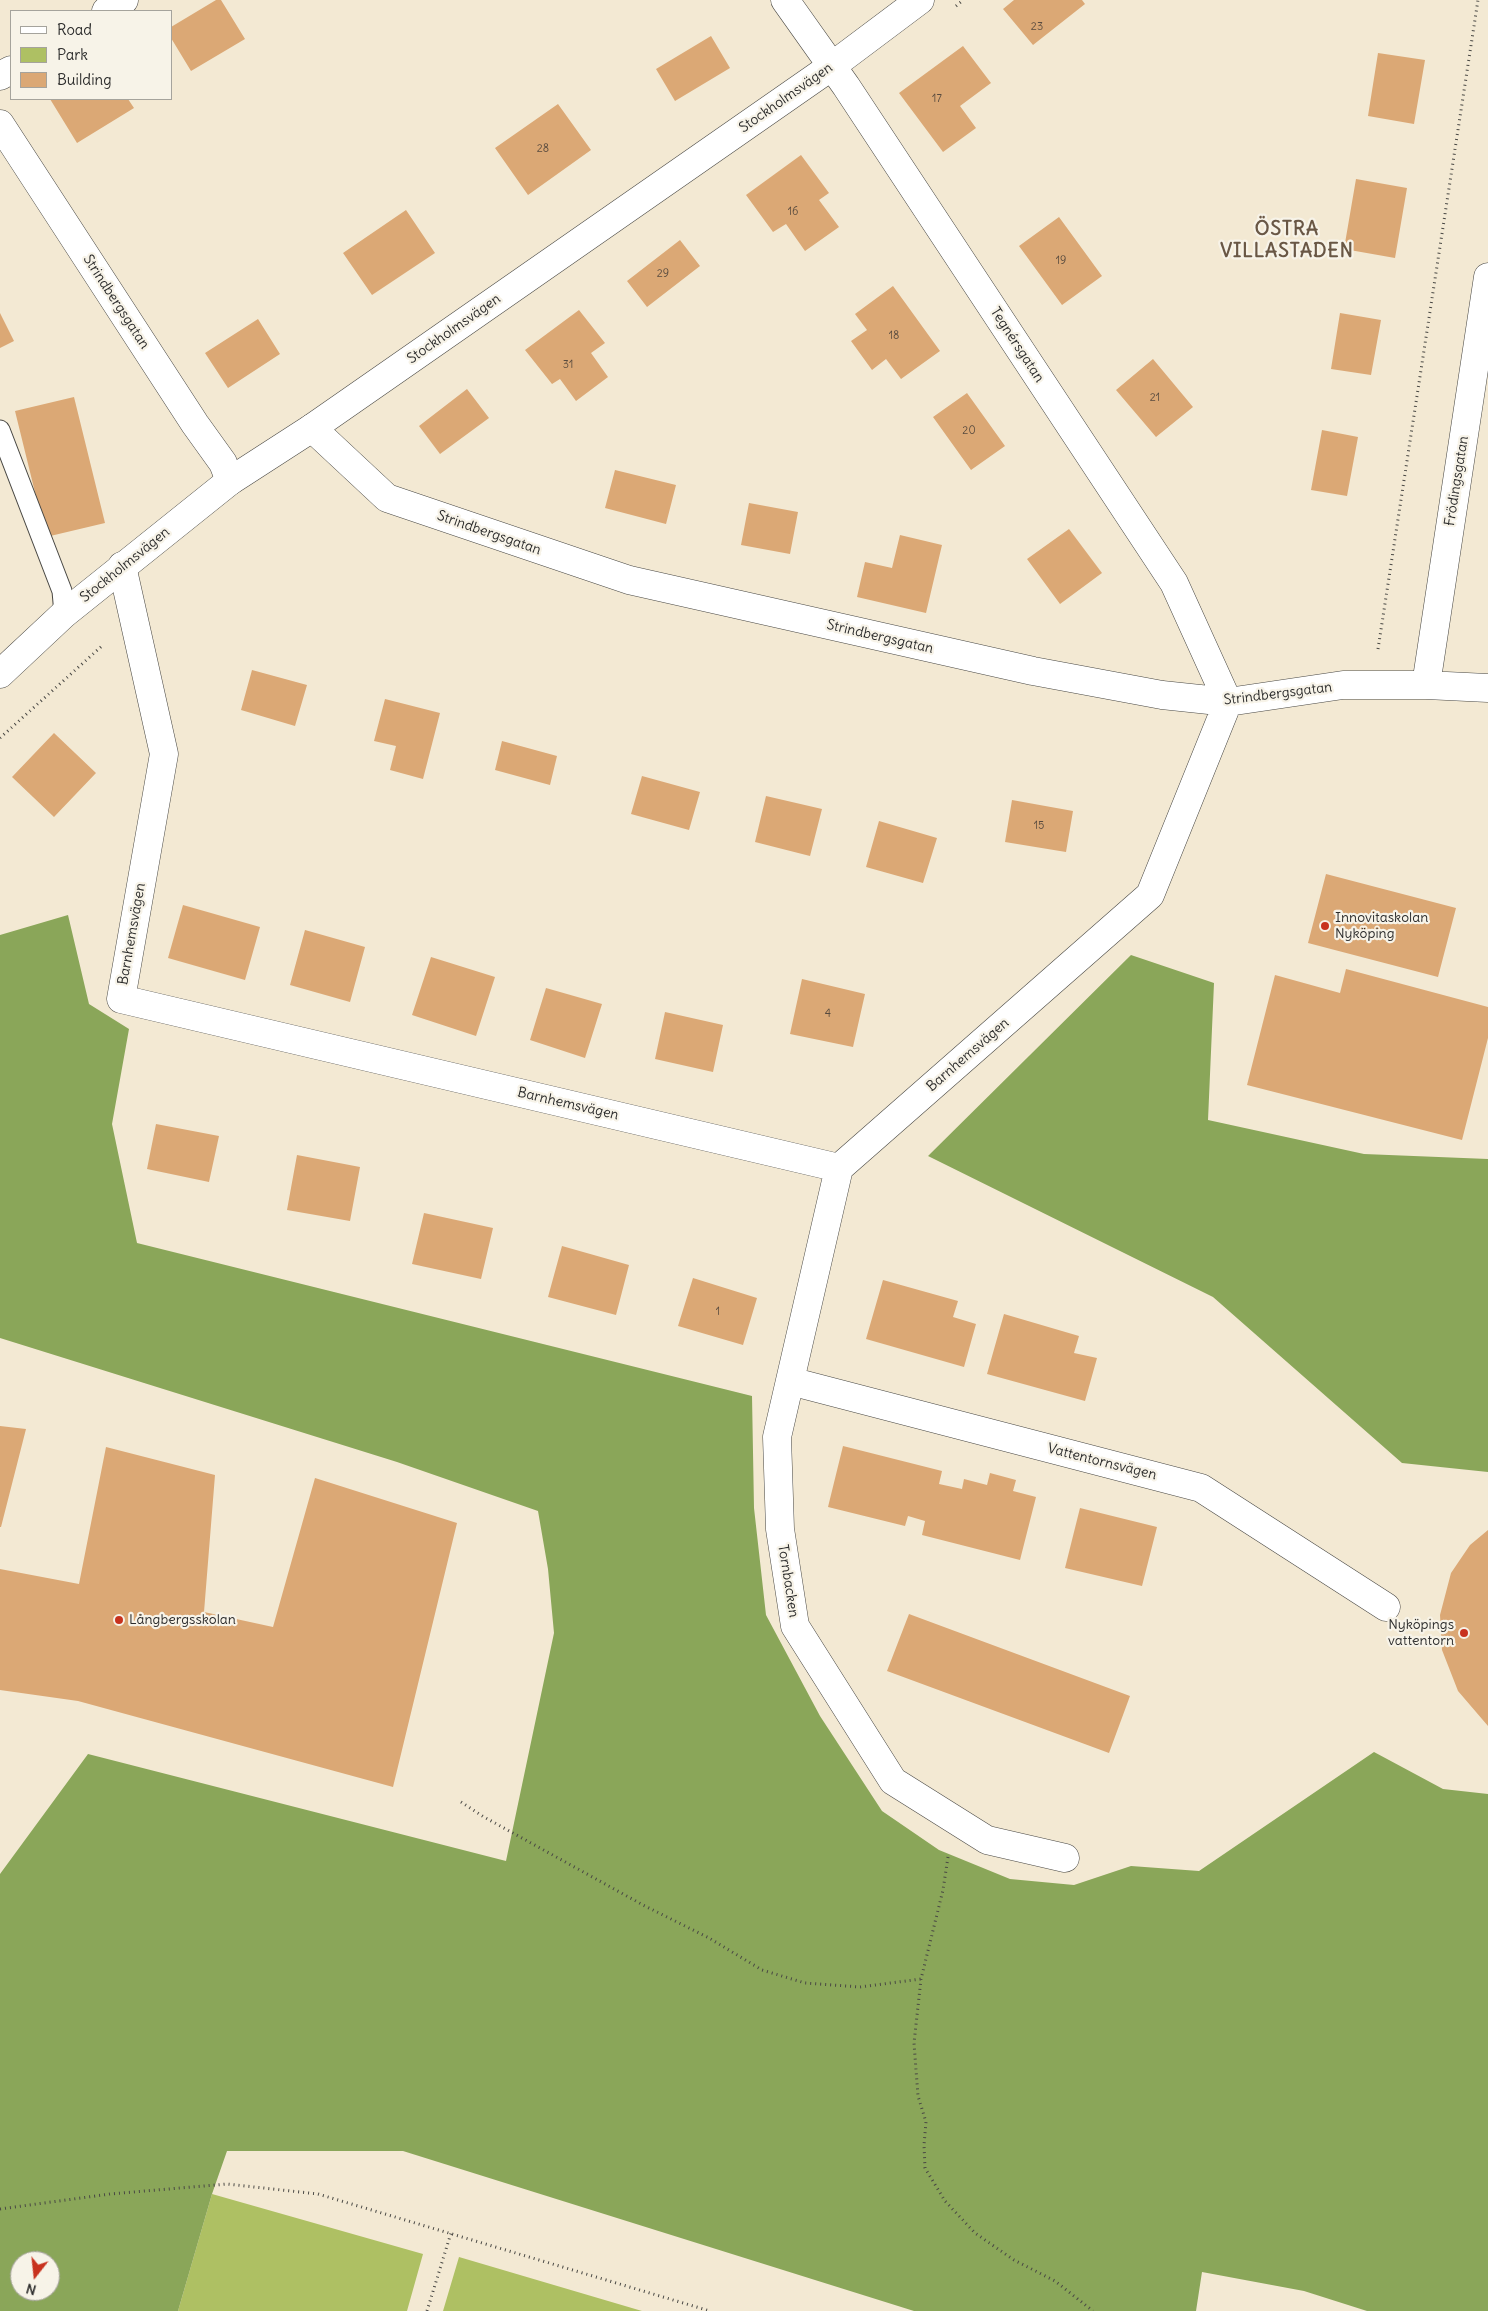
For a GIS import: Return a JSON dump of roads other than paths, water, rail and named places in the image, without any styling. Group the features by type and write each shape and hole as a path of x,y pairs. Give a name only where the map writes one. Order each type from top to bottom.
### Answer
{"street":[{"path":"108,10 124,0"},
{"name":"Tegnérsgatan","path":"785,0 832,66 1174,583 1228,702"},
{"name":"Stockholmsvägen","path":"0,674 64,614 230,481 312,428 832,66 920,0"},
{"name":"Strindbergsgatan","path":"0,124 195,424 223,463 230,481"},
{"name":"Frödingsgatan","path":"1426,685 1488,277"},
{"name":"Strindbergsgatan","path":"312,428 387,498 630,580 1033,671 1162,694 1228,702 1343,685 1426,685 1488,689"},
{"name":"Barnhemsvägen","path":"122,566 164,754 121,999 839,1168 1150,895 1228,702"},
{"name":"Tornbacken","path":"839,1168 777,1437 780,1529 795,1626 893,1781 987,1840 1065,1858"},
{"name":"Vattentornsvägen","path":"790,1382 1201,1488 1386,1608"}],"lane":[{"path":"0,430 62,591 64,614"}],"place":[{"name":"Innovitaskolan Nyköping","path":"1325,926"},
{"name":"Långbergsskolan","path":"119,1620"},
{"name":"Nyköpings vattentorn","path":"1464,1633"}],"district":[{"name":"ÖSTRA VILLASTADEN","path":"1287,241"}]}
